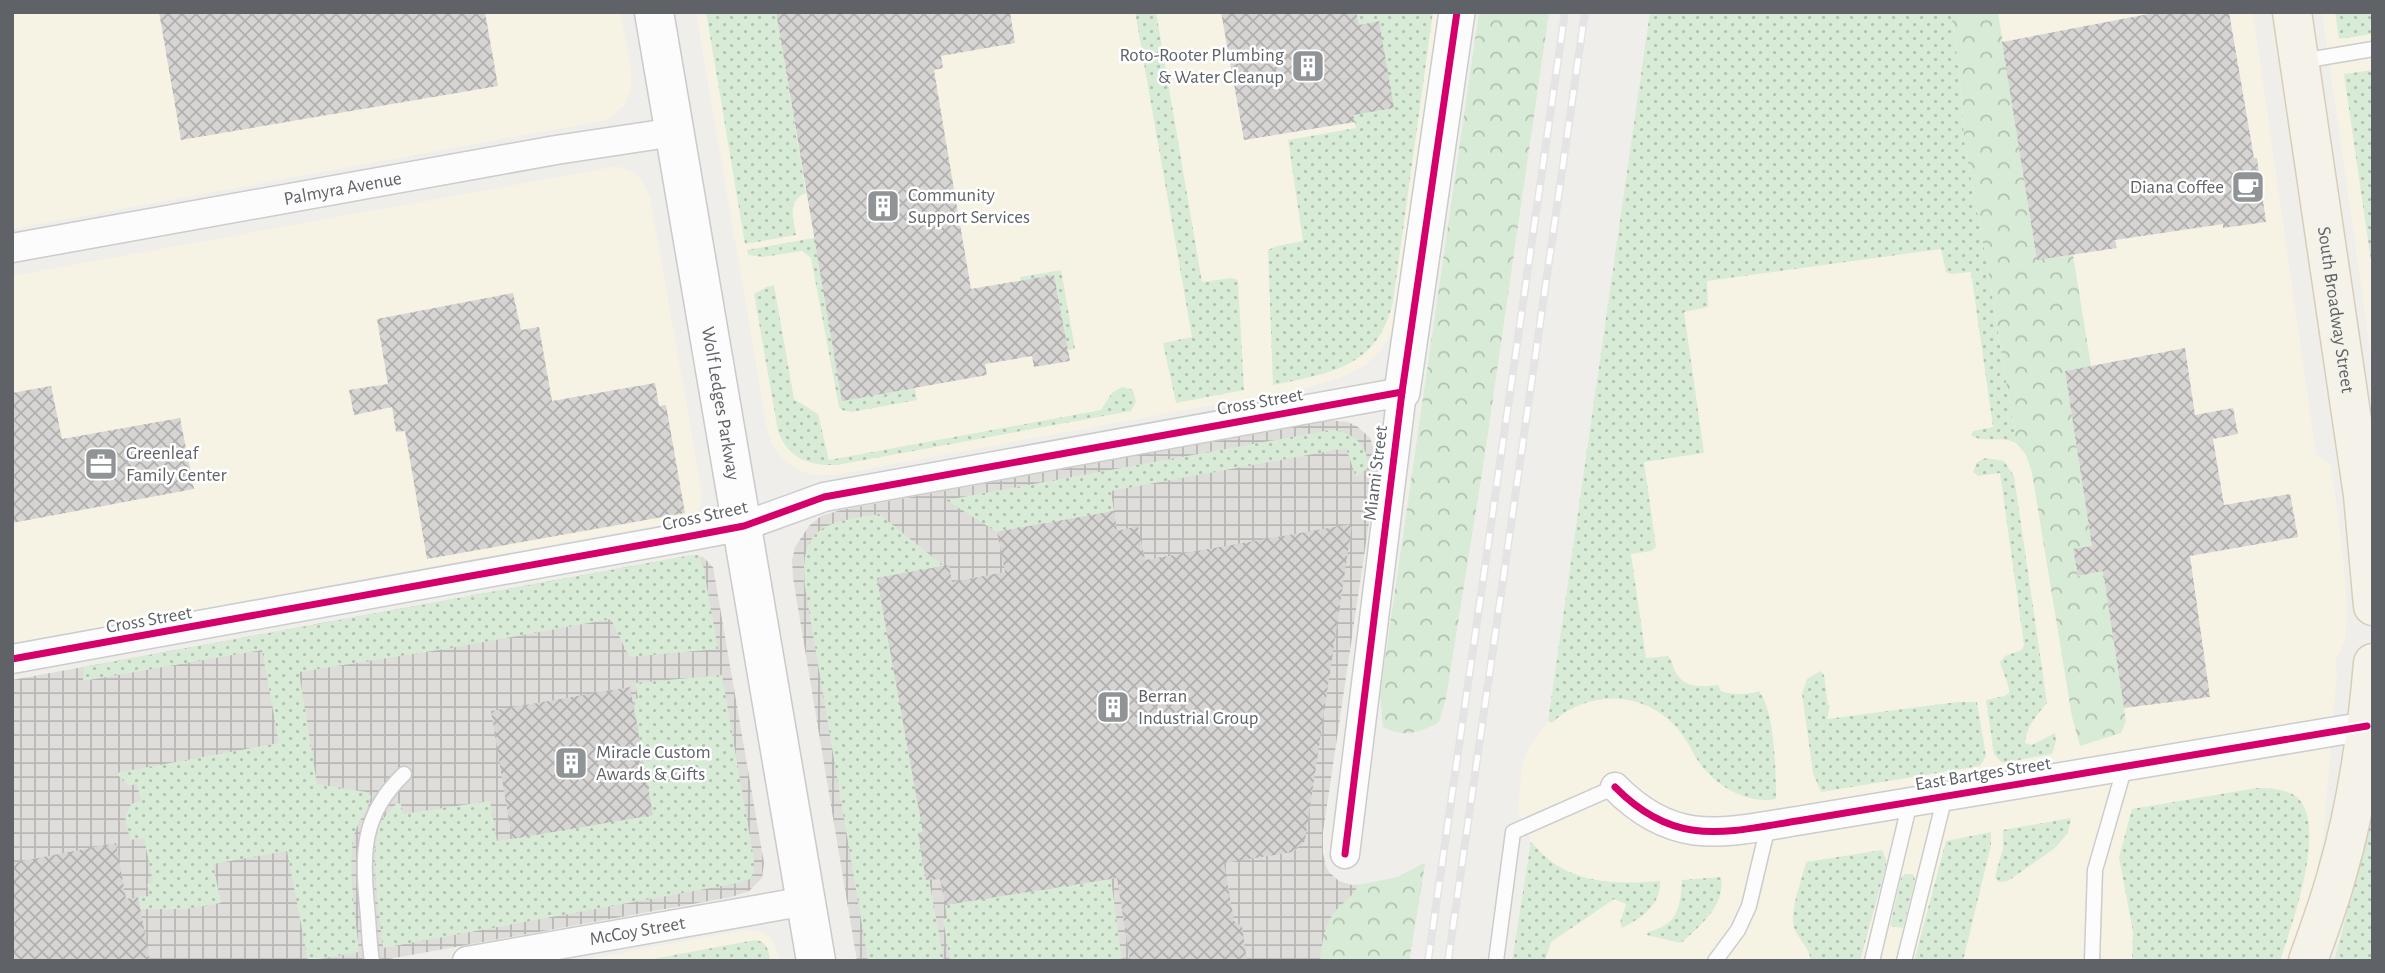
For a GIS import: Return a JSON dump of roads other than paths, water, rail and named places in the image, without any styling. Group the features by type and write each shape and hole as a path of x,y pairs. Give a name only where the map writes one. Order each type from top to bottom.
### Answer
{"main road":[{"name":"Wolf Ledges Parkway","path":"654,12 817,961"},
{"name":"South Broadway Street","path":"2292,12 2354,387 2373,606"},
{"path":"2308,961 2337,874 2371,724 2373,663"}],"street":[{"name":"Miami Street","path":"1345,854 1402,392 1457,12"},
{"name":"Palmyra Avenue","path":"12,248 556,149 675,132"},
{"name":"Cross Street","path":"12,659 744,526 824,497 1402,392"},
{"name":"East Bartges Street","path":"1615,787 1646,814 1685,830 1725,831 2371,724"},
{"name":"McCoy Street","path":"467,961 806,901"}],"lane":[{"path":"2299,61 2373,49"},
{"path":"2092,961 2095,870 2125,766"},
{"path":"372,961 365,886 366,837 379,804 404,774"},
{"path":"1496,961 1513,832 1615,787"},
{"path":"1904,961 1945,796"},
{"path":"1872,961 1910,802"},
{"path":"1714,961 1738,930 1749,906 1768,825"}],"railway":[{"path":"1428,961 1565,12"},
{"path":"1448,961 1585,12"}],"place":[{"name":"Roto-Rooter Plumbing & Water Cleanup","path":"1308,66"},
{"name":"Diana Coffee","path":"2248,187"},
{"name":"Community Support Services","path":"883,206"},
{"name":"Greenleaf Family Center","path":"101,464"},
{"name":"Berran Industrial Group","path":"1113,707"},
{"name":"Miracle Custom Awards & Gifts","path":"571,763"}]}
